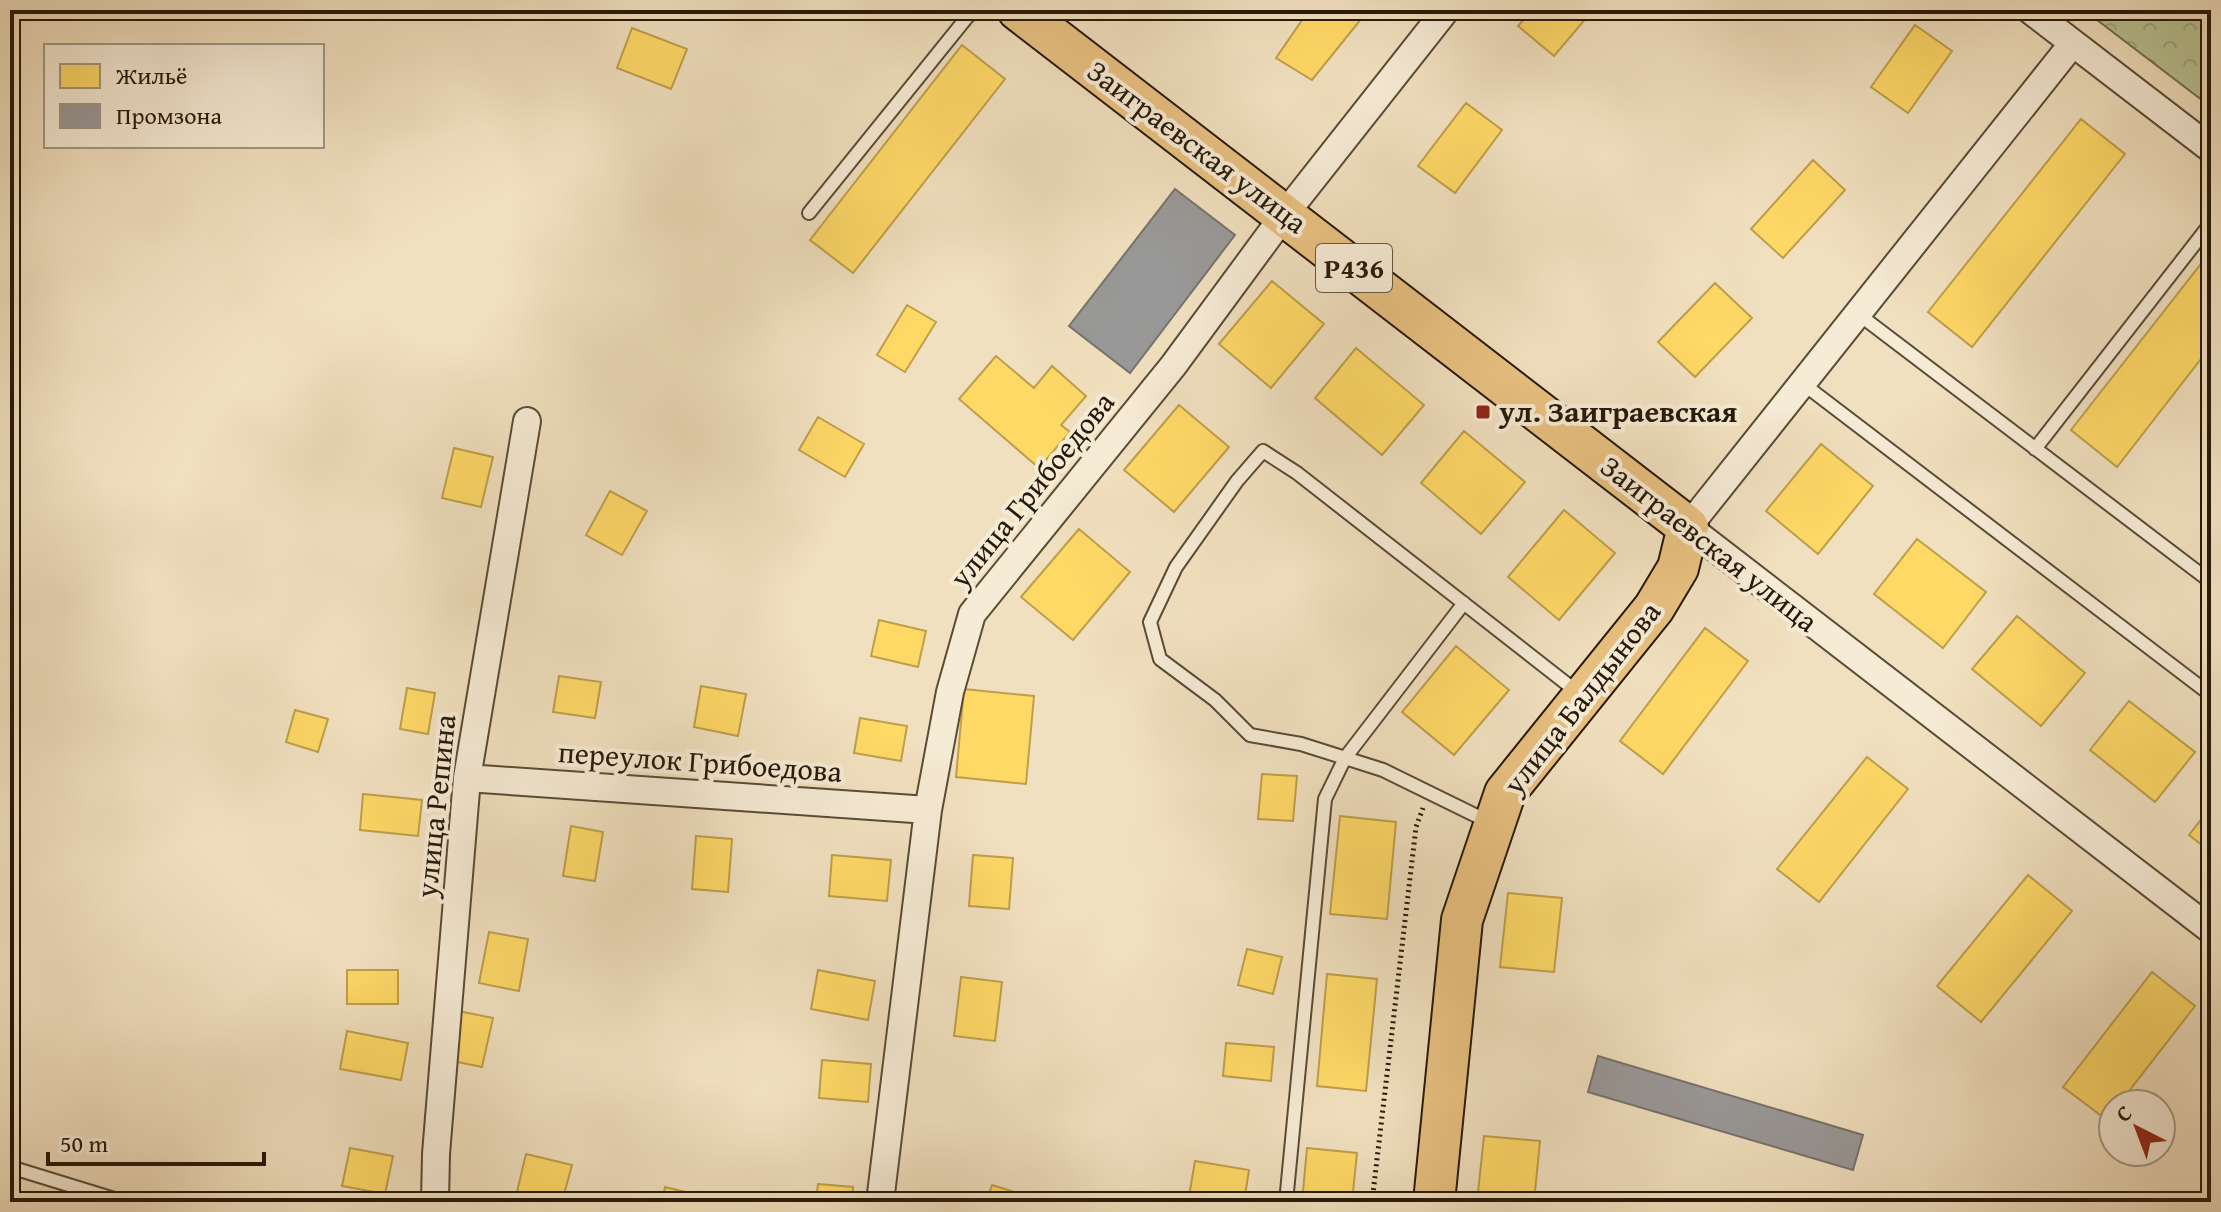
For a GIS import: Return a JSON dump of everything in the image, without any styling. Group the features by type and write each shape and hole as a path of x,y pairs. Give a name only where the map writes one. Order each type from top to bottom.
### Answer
{"main road":[{"name":"Заиграевская улица","path":"1018,10 1688,527"},
{"name":"улица Балдынова","path":"1434,1202 1462,920 1505,793 1654,608 1678,568 1688,527"}],"street":[{"name":"улица Грибоедова","path":"880,1202 928,810 950,692 972,614 1173,366 1285,214 1446,10"},
{"path":"2043,15 2073,43 2211,149"},
{"path":"1688,527 2073,43"},
{"name":"улица Репина","path":"435,1202 436,1154 467,778 527,421"},
{"name":"Заиграевская улица","path":"1688,527 2211,930"},
{"name":"переулок Грибоедова","path":"467,778 928,810"}],"lane":[{"path":"809,213 968,16 977,10"},
{"path":"2035,449 2211,223"},
{"path":"1857,313 2211,582"},
{"path":"1802,383 2211,695"},
{"path":"1494,825 1383,770 1301,744 1250,735 1215,700 1160,659 1150,622 1176,567 1237,481 1263,451 1297,473 1581,698"},
{"path":"1286,1202 1325,799 1345,758 1464,603"},
{"path":"10,1167 124,1202"}],"path":[{"path":"1372,1202 1416,827 1429,793"}],"green space":[{"path":"2084,10 2211,10 2211,107"}],"building: Жильё":[{"path":"1309,10 1350,10 1362,18 1312,80 1276,58"},
{"path":"1532,10 1593,10 1554,56 1518,26"},
{"path":"1915,25 1952,51 1908,113 1871,87"},
{"path":"632,28 687,49 671,89 617,68"},
{"path":"962,45 1005,79 853,273 810,240"},
{"path":"1466,103 1502,130 1455,193 1418,166"},
{"path":"2081,119 2125,154 1972,347 1928,312"},
{"path":"1813,160 1845,190 1783,258 1751,229"},
{"path":"2211,251 2211,346 2117,467 2071,430"},
{"path":"1272,281 1324,324 1271,388 1219,344"},
{"path":"1715,283 1752,318 1695,377 1658,342"},
{"path":"907,305 936,322 905,372 877,355"},
{"path":"1356,348 1424,405 1382,455 1315,398"},
{"path":"996,356 1034,388 1052,366 1086,396 1061,425 1070,432 1039,468 959,399"},
{"path":"1179,405 1229,447 1174,512 1124,470"},
{"path":"818,417 864,444 845,477 799,450"},
{"path":"1464,431 1525,482 1481,534 1421,483"},
{"path":"1821,444 1873,486 1818,554 1766,511"},
{"path":"454,448 493,457 481,507 442,498"},
{"path":"610,491 647,511 622,555 586,535"},
{"path":"1564,510 1615,553 1559,620 1508,577"},
{"path":"1079,529 1130,572 1073,640 1021,597"},
{"path":"1917,539 1986,592 1943,648 1874,594"},
{"path":"2017,616 2085,673 2041,726 1972,669"},
{"path":"879,620 926,631 918,667 871,656"},
{"path":"1705,628 1748,661 1663,774 1620,741"},
{"path":"1456,646 1509,690 1454,755 1402,712"},
{"path":"559,676 601,682 595,718 553,712"},
{"path":"701,686 746,694 738,736 694,727"},
{"path":"407,688 435,693 428,734 400,729"},
{"path":"964,689 1034,696 1026,784 956,777"},
{"path":"2129,701 2195,752 2155,802 2090,750"},
{"path":"295,710 328,719 318,752 286,742"},
{"path":"860,718 907,726 901,761 854,753"},
{"path":"1867,757 1908,789 1819,902 1777,869"},
{"path":"1262,774 1297,776 1293,821 1258,819"},
{"path":"363,794 422,800 418,836 360,830"},
{"path":"2211,807 2211,852 2189,835"},
{"path":"1340,816 1396,822 1387,919 1330,914"},
{"path":"571,826 603,832 595,881 563,876"},
{"path":"696,836 732,839 728,892 692,889"},
{"path":"832,855 891,860 887,901 829,896"},
{"path":"973,855 1013,858 1009,909 969,906"},
{"path":"2028,875 2072,911 1981,1022 1937,986"},
{"path":"1508,893 1562,898 1554,972 1500,967"},
{"path":"489,932 528,939 519,991 479,983"},
{"path":"1247,949 1282,957 1273,994 1238,985"},
{"path":"347,970 398,970 398,1004 347,1004"},
{"path":"818,970 875,981 868,1020 811,1009"},
{"path":"2152,972 2195,1006 2131,1088 2097,1088 2097,1112 2063,1087"},
{"path":"1327,974 1377,979 1366,1091 1317,1086"},
{"path":"961,977 1002,982 995,1041 954,1036"},
{"path":"458,1011 493,1018 482,1067 448,1060"},
{"path":"347,1031 408,1043 401,1080 340,1069"},
{"path":"1226,1043 1274,1047 1271,1081 1223,1076"},
{"path":"822,1060 871,1064 868,1102 819,1098"},
{"path":"1484,1136 1540,1141 1534,1202 1477,1202"},
{"path":"350,1148 393,1156 385,1194 342,1186"},
{"path":"1307,1148 1357,1153 1352,1202 1302,1202"},
{"path":"526,1154 572,1165 562,1202 539,1202 516,1196"},
{"path":"1195,1161 1249,1170 1244,1202 1188,1202"},
{"path":"818,1184 853,1187 852,1202 816,1202"},
{"path":"992,1185 1028,1196 1026,1202 986,1202"},
{"path":"665,1187 702,1196 700,1202 662,1202"}],"building: Промзона":[{"path":"1175,189 1235,235 1130,373 1069,326"},
{"path":"1598,1056 1863,1135 1853,1170 1588,1092"}],"place":[{"name":"ул. Заиграевская","path":"1483,412"}]}
